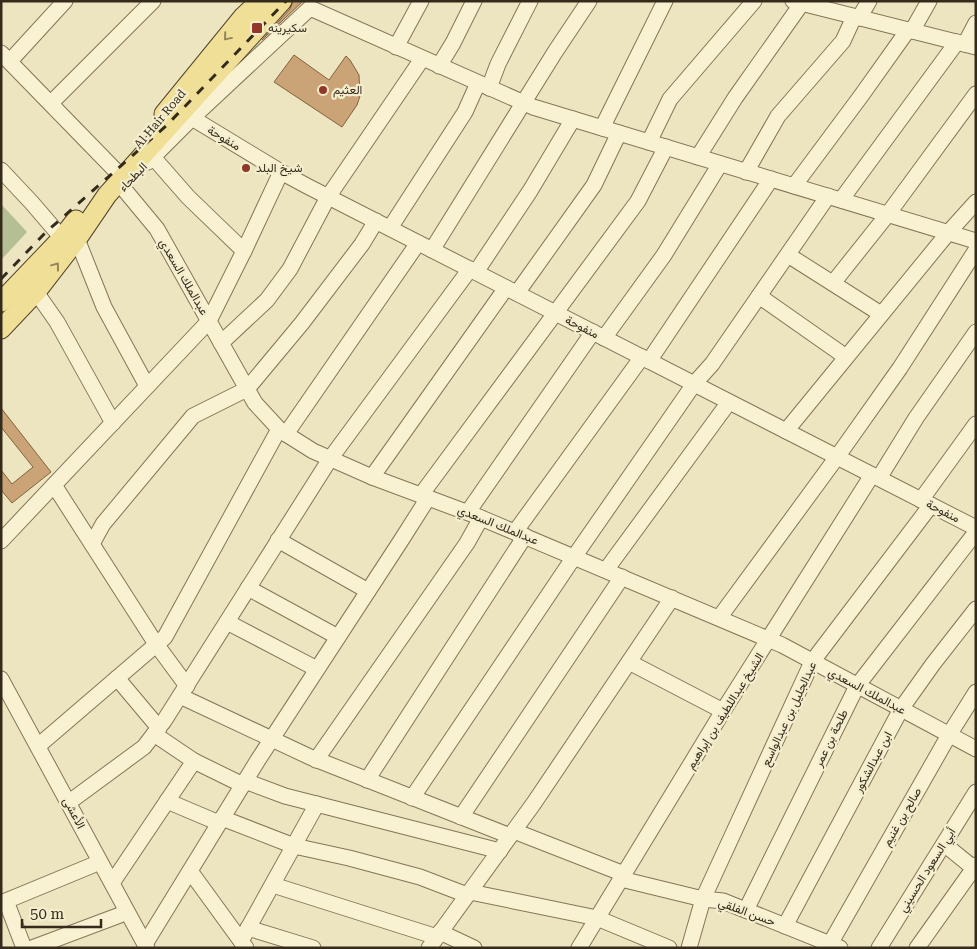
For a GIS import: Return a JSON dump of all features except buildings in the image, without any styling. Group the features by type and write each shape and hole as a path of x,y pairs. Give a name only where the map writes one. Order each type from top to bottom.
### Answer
{"main road":[{"name":"Al Hair Road","path":"121,178 243,18 260,1"},
{"name":"Al Hair Road","path":"121,178 282,1"},
{"name":"البطحاء","path":"1,302 69,238 121,178"},
{"name":"البطحاء","path":"1,329 36,292 69,238"}],"street":[{"path":"5,57 65,1"},
{"path":"51,104 153,1"},
{"path":"420,1 396,47 484,86 533,107 976,241"},
{"path":"439,66 474,1"},
{"path":"92,544 103,524 194,416 247,388 308,315 362,244 383,225 484,86 498,64 530,1"},
{"path":"432,250 555,52 589,1"},
{"path":"602,128 665,1"},
{"path":"649,142 670,99 754,1"},
{"path":"746,172 778,116 843,41 869,1"},
{"path":"794,186 910,31 929,1"},
{"path":"698,157 797,2 966,45"},
{"name":"البطحاء","path":"121,178 153,156 310,8 396,47"},
{"path":"412,798 574,557 694,384 712,364 788,254 966,45 976,23"},
{"name":"عبدالملك السعدي","path":"5,57 121,178 157,229 255,403 282,431 313,451 372,478 474,515 769,639 976,749"},
{"path":"221,343 267,300 290,269 328,197 422,59"},
{"path":"833,283 888,214 976,94"},
{"name":"منفوحة","path":"192,118 281,172 328,197 876,477 974,524"},
{"path":"68,803 144,747 164,721 330,459 473,271 530,191 573,119"},
{"path":"372,478 594,185 619,133"},
{"path":"143,946 272,738 402,539 424,496 638,201 666,147"},
{"path":"153,156 188,197 244,251"},
{"path":"316,760 467,543 474,515 599,335 664,255 720,164"},
{"path":"1,170 69,238 147,386"},
{"path":"1,541 209,321 281,172"},
{"path":"367,780 520,534 646,359 771,179"},
{"path":"786,431 948,232 976,202"},
{"path":"38,746 165,637 282,431 418,243"},
{"path":"718,618 900,368 976,250"},
{"path":"788,254 881,314"},
{"path":"36,292 57,322 112,423"},
{"path":"759,296 846,357"},
{"name":"الشيخ عبداللطيف بن إبراهيم","path":"579,948 769,639 876,477 976,332"},
{"path":"606,570 729,402"},
{"name":"عبدالجليل بن عبدالواسع","path":"689,948 703,899 812,662 926,502 976,424"},
{"path":"54,485 184,691"},
{"name":"طلحة بن عمر","path":"746,910 857,686 974,524"},
{"path":"278,540 368,591"},
{"path":"461,817 622,577"},
{"path":"248,588 338,637"},
{"path":"435,939 534,803 672,598"},
{"name":"ابن عبدالشكور","path":"785,926 902,709 933,664 976,608"},
{"path":"227,622 317,669"},
{"path":"629,662 723,711"},
{"path":"116,678 156,731 194,761 244,783 285,796 500,851"},
{"name":"الأعشى","path":"1,679 112,883 143,946"},
{"name":"حسن الفلقي","path":"184,691 316,760 412,798 623,876 703,899 723,901 835,946"},
{"name":"صالح بن غنيم","path":"835,946 949,735 976,692"},
{"name":"الأعشى","path":"1,696 120,915 143,946"},
{"path":"112,883 194,761"},
{"name":"أبي السعود الحسيني","path":"879,948 976,792"},
{"path":"167,801 294,846 420,877 468,894 597,918 669,948"},
{"path":"245,939 272,885 317,804"},
{"path":"917,948 975,868 944,844"},
{"path":"24,948 4,902 93,865"},
{"path":"190,871 245,939 313,948"},
{"path":"272,885 435,939 474,948"},
{"path":"32,948 120,915"}],"green space":[{"path":"1,204 27,232 1,260"}],"railway":[{"path":"1,279 45,233 167,125 286,1"}],"place":[{"name":"سكيرينه","path":"257,28"},
{"name":"العثيم","path":"323,90"},
{"name":"شيخ البلد","path":"246,168"}]}
